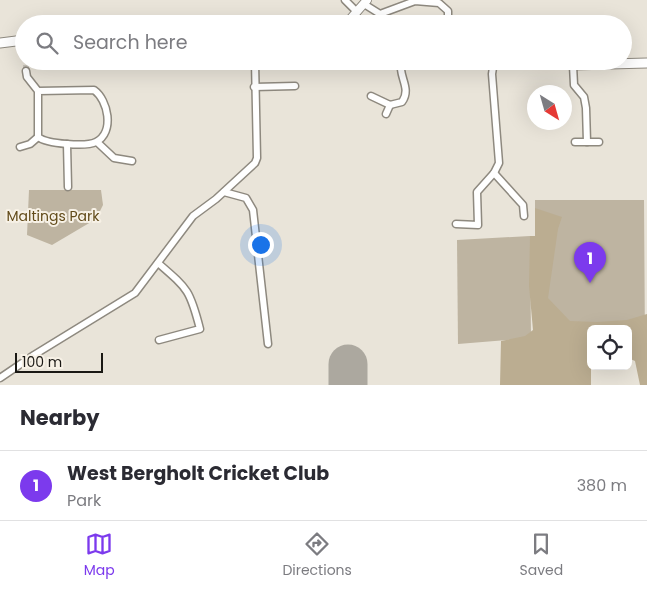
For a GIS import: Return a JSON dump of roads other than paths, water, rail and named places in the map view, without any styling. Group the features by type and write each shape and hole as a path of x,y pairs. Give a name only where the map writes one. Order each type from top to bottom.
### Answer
{"main road":[{"path":"0,43 15,41"},
{"path":"632,63 647,63"}],"street":[{"path":"345,0 357,12"},
{"path":"354,15 365,2 374,12 383,14 410,2 439,3 446,8 447,15"},
{"path":"0,378 34,355 135,294 193,216 245,174 257,158 255,70"},
{"path":"371,96 390,105 397,105 406,97 407,87 399,70"},
{"path":"456,224 478,225 477,192 494,173 499,163 493,70"},
{"path":"574,70 574,84 584,96 587,142"},
{"path":"20,147 30,144 38,137 38,90 27,77 26,71"},
{"path":"254,87 295,86"},
{"path":"38,90 94,90 98,93 108,116 105,129 97,142"},
{"path":"386,114 390,105"},
{"path":"38,137 46,142 67,144 97,142 114,158 132,161"},
{"path":"575,142 599,142"},
{"path":"67,144 68,187"},
{"path":"494,173 523,204 524,216"},
{"path":"224,192 246,198 253,210 268,344"},
{"path":"158,263 184,286 192,299 200,330 159,340"}],"place":[{"name":"West Bergholt Cricket Club","path":"590,283"}],"park label":[{"name":"Maltings Park","path":"53,216"}]}
